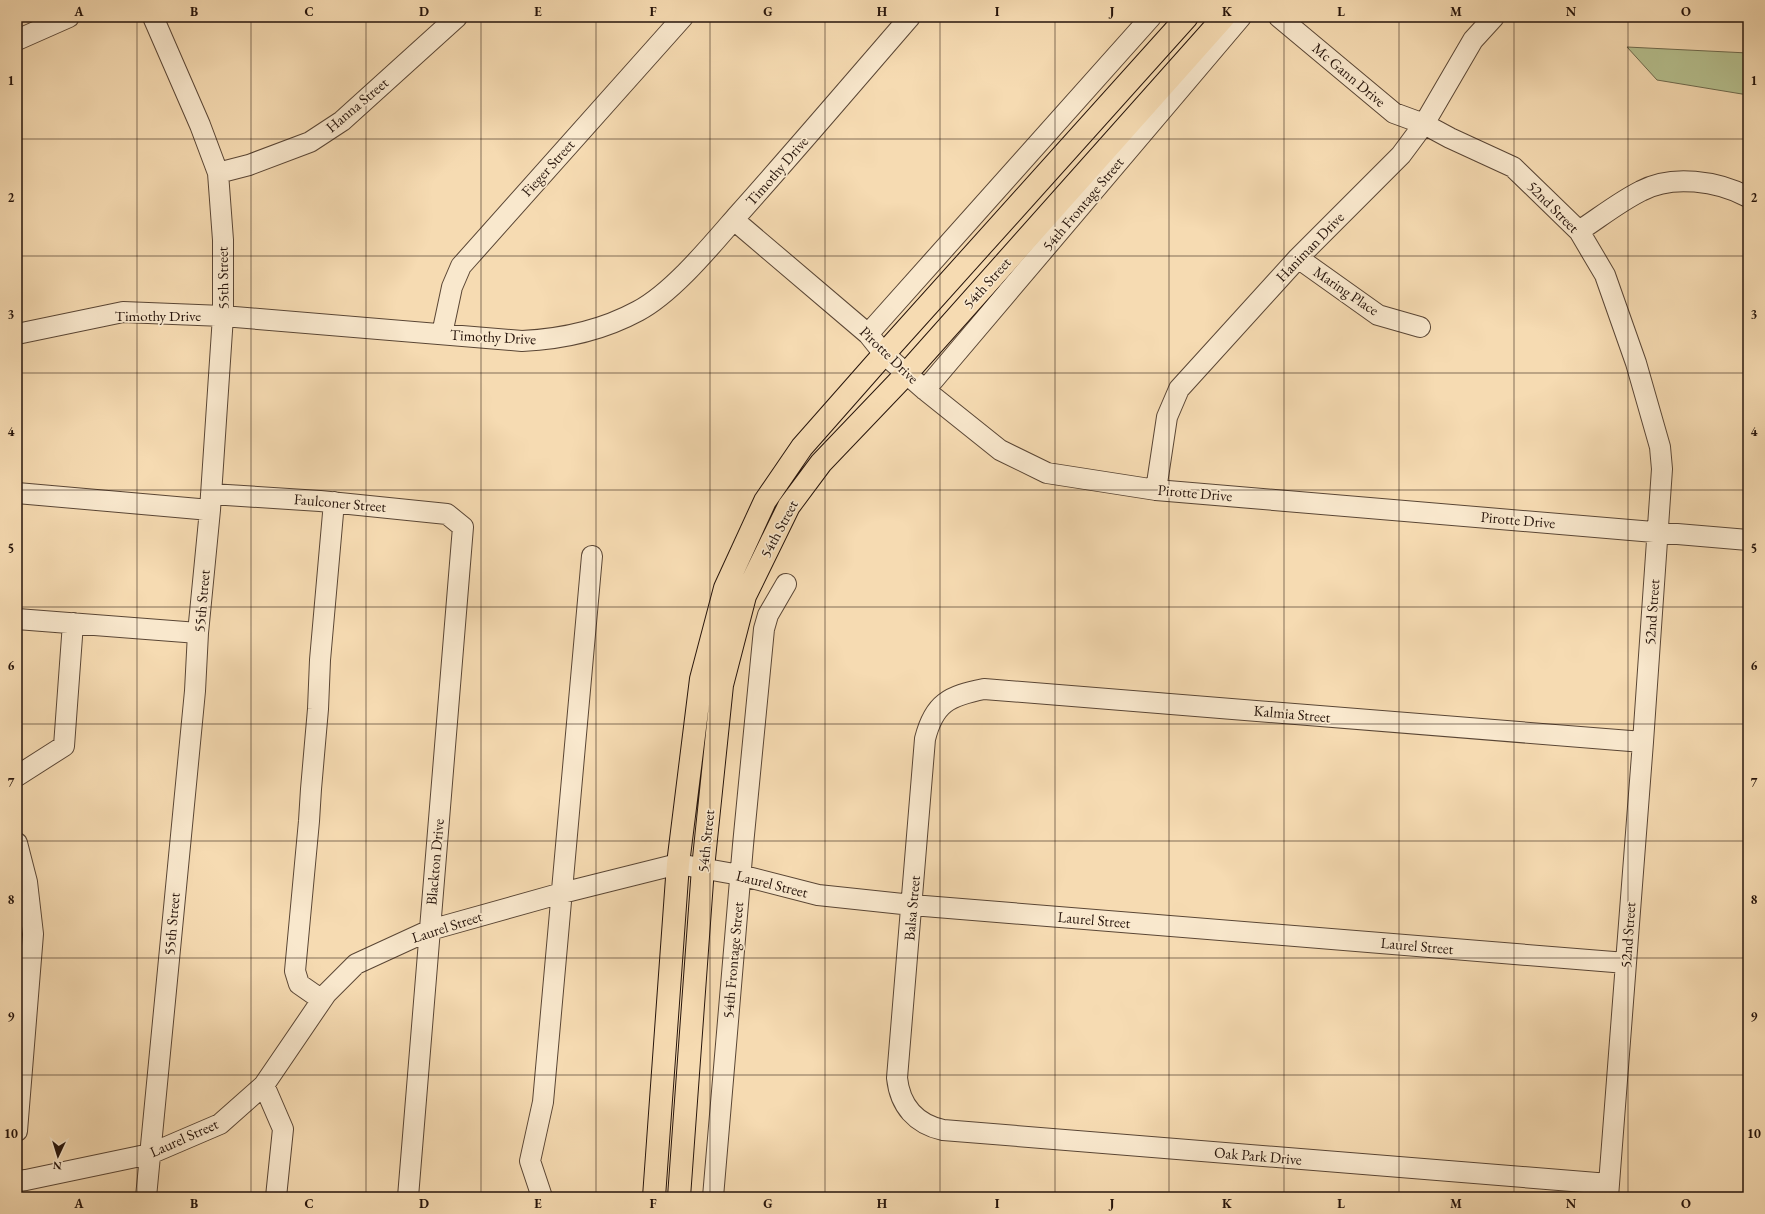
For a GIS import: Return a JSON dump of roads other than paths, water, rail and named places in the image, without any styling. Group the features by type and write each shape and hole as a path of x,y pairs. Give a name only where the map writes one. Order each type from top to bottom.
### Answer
{"main road":[{"name":"54th Street","path":"654,1197 678,864 701,680 725,588 765,501 802,447 1187,17"},
{"name":"54th Street","path":"679,1197 702,868 722,685 745,596 789,506 821,463 906,373 1224,17"}],"street":[{"path":"17,40 69,17"},
{"name":"55th Street","path":"146,1197 195,691 198,633 211,502 223,316 223,240 218,173 200,125 153,17"},
{"name":"Hanna Street","path":"218,173 249,165 310,142 342,121 456,17"},
{"name":"Fieger Street","path":"442,334 452,287 461,266 683,17"},
{"name":"Timothy Drive","path":"17,334 123,312 223,316 530,341 564,337 603,326 639,311 667,291 734,220 910,17"},
{"path":"868,334 1151,17"},
{"name":"54th Frontage Street","path":"926,390 1241,17"},
{"name":"Mc Gann Drive","path":"1279,17 1394,113 1424,124"},
{"name":"Haniman Drive","path":"1156,490 1167,417 1179,389 1298,258 1401,155 1424,124 1473,40 1494,17"},
{"name":"52nd Street","path":"1424,124 1450,138 1513,167 1579,231 1605,275 1636,363 1660,447 1662,469 1658,532 1608,1191"},
{"path":"1579,231 1642,190 1657,185 1673,182 1706,183 1722,186 1748,197"},
{"name":"Pirotte Drive","path":"734,220 868,334 884,354 1000,450 1047,472 1156,490 1748,540"},
{"name":"Maring Place","path":"1298,258 1378,315 1420,327"},
{"name":"Faulconer Street","path":"17,493 211,502 334,502 447,514 463,527"},
{"path":"322,1000 299,984 295,971 310,821 310,789 318,709 320,660 334,502"},
{"name":"Blackton Drive","path":"408,1197 463,527"},
{"path":"542,1197 530,1161 543,1102 592,556"},
{"name":"54th Frontage Street","path":"713,1197 740,875 764,629 768,615 786,584"},
{"path":"17,619 198,633"},
{"path":"17,776 64,746 73,623"},
{"name":"Kalmia Street","path":"943,704 960,694 984,689 1643,742"},
{"name":"Balsa Street","path":"912,1114 902,1098 898,1078 925,739 931,721 943,704"},
{"path":"17,843 26,882 33,934 17,1131"},
{"name":"Laurel Street","path":"22,1186 150,1154 220,1124 264,1085 322,1000 356,964 430,930 562,893 678,864 740,875 818,895 912,905 1626,963"},
{"path":"264,1085 282,1129 276,1197"},
{"name":"Oak Park Drive","path":"912,1114 921,1122 943,1130 1608,1191"}]}
